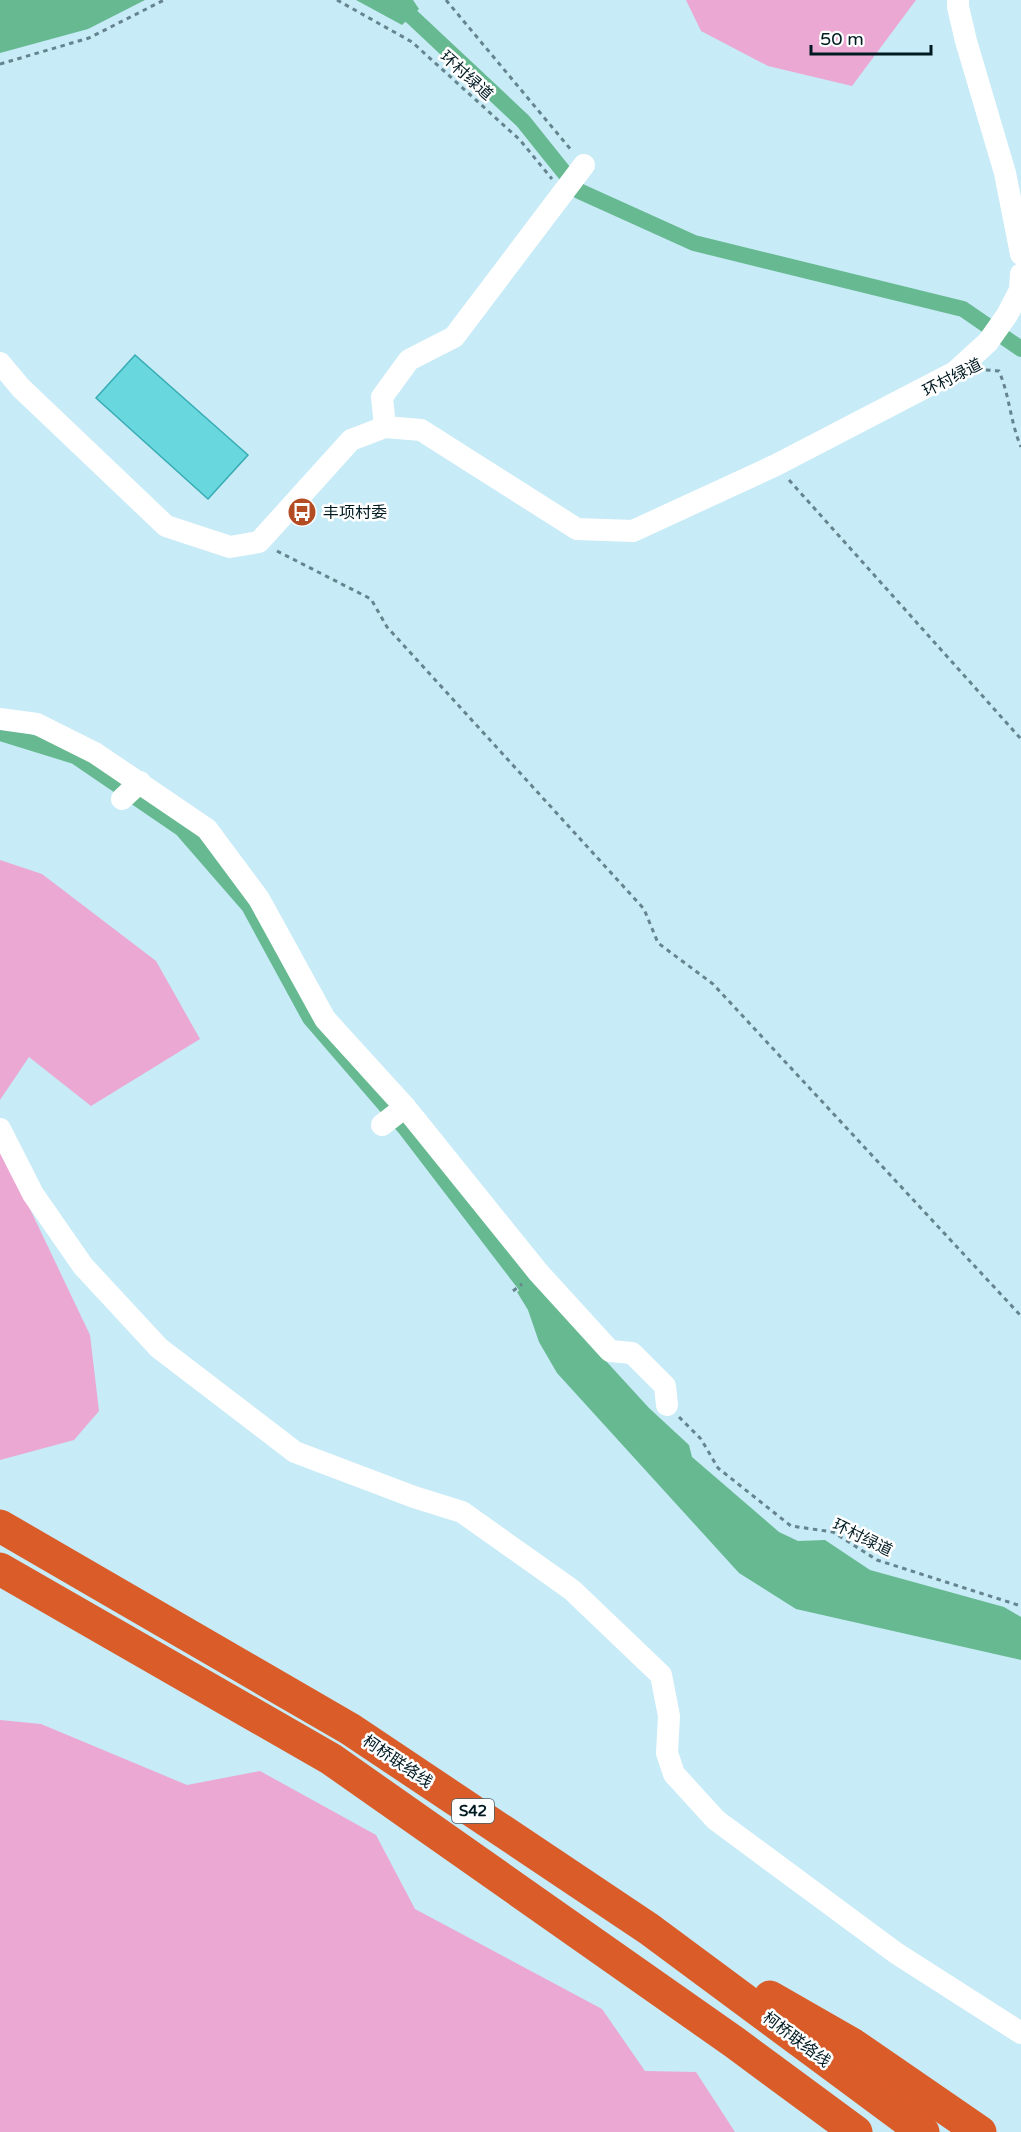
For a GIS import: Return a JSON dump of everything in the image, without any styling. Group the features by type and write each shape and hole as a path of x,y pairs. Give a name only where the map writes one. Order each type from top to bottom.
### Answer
{"highway":[{"name":"柯桥联络线","path":"0,1526 351,1729 649,1929 923,2132"},
{"name":"S42","path":"0,1569 331,1759 734,2042 856,2132"},
{"path":"649,1929 852,2044 981,2132"},
{"path":"734,2042 833,2132"}],"street":[{"path":"958,0 957,7 966,41 1005,173 1021,254"},
{"path":"385,427 382,397 409,360 454,337 584,165"},
{"path":"0,363 21,388 166,526 230,547 260,542 351,440 385,427 421,430 577,529 633,531 776,465 955,372 988,342 1007,315 1020,290 1021,274"},
{"path":"0,719 37,723 95,753 207,829 259,899 325,1019 394,1116 610,1351 632,1353 665,1386 667,1405"},
{"path":"122,799 140,782"},
{"path":"0,1129 33,1194 83,1266 159,1348 295,1452 414,1497 462,1512 573,1590 661,1675 669,1716 667,1753 674,1774 695,1800 716,1820 896,1953 1021,2033"}],"path":[{"path":"0,64 90,38 164,0"},
{"name":"环村绿道","path":"337,0 412,42 520,140 563,192"},
{"path":"446,0 584,165"},
{"name":"环村绿道","path":"979,374 989,369 999,371 1007,391 1010,422 1021,447"},
{"path":"776,465 1021,739"},
{"path":"260,542 371,599 387,627 644,909 658,943 713,984 1021,1316"},
{"name":"环村绿道","path":"667,1405 701,1439 717,1468 791,1526 833,1532 877,1560 1021,1606"}],"shaded area":[{"path":"0,0 145,0 88,29 0,53"},
{"path":"356,0 413,0 419,9 402,25"},
{"path":"686,0 916,0 852,86 768,66 701,31"},
{"path":"0,860 42,874 156,961 200,1039 91,1106 29,1057 0,1100"},
{"path":"0,1146 90,1335 99,1411 74,1440 0,1460"},
{"path":"537,1277 573,1325 649,1408 689,1445 692,1457 779,1532 798,1541 825,1540 870,1570 1004,1607 1021,1617 1021,1660 796,1609 739,1573 557,1373 539,1342 528,1310 517,1292"},
{"path":"0,1720 41,1724 187,1785 260,1771 376,1835 415,1909 602,2009 645,2071 696,2072 735,2132 0,2132"}],"building":[{"path":"135,355 248,455 208,499 96,398"}],"waterway":[{"path":"394,0 523,121 579,191 694,243 963,309 1021,349"},
{"path":"0,733 75,756 182,829 249,906 310,1018 405,1128 539,1303"}],"place":[{"name":"丰项村委","path":"302,512"}]}
